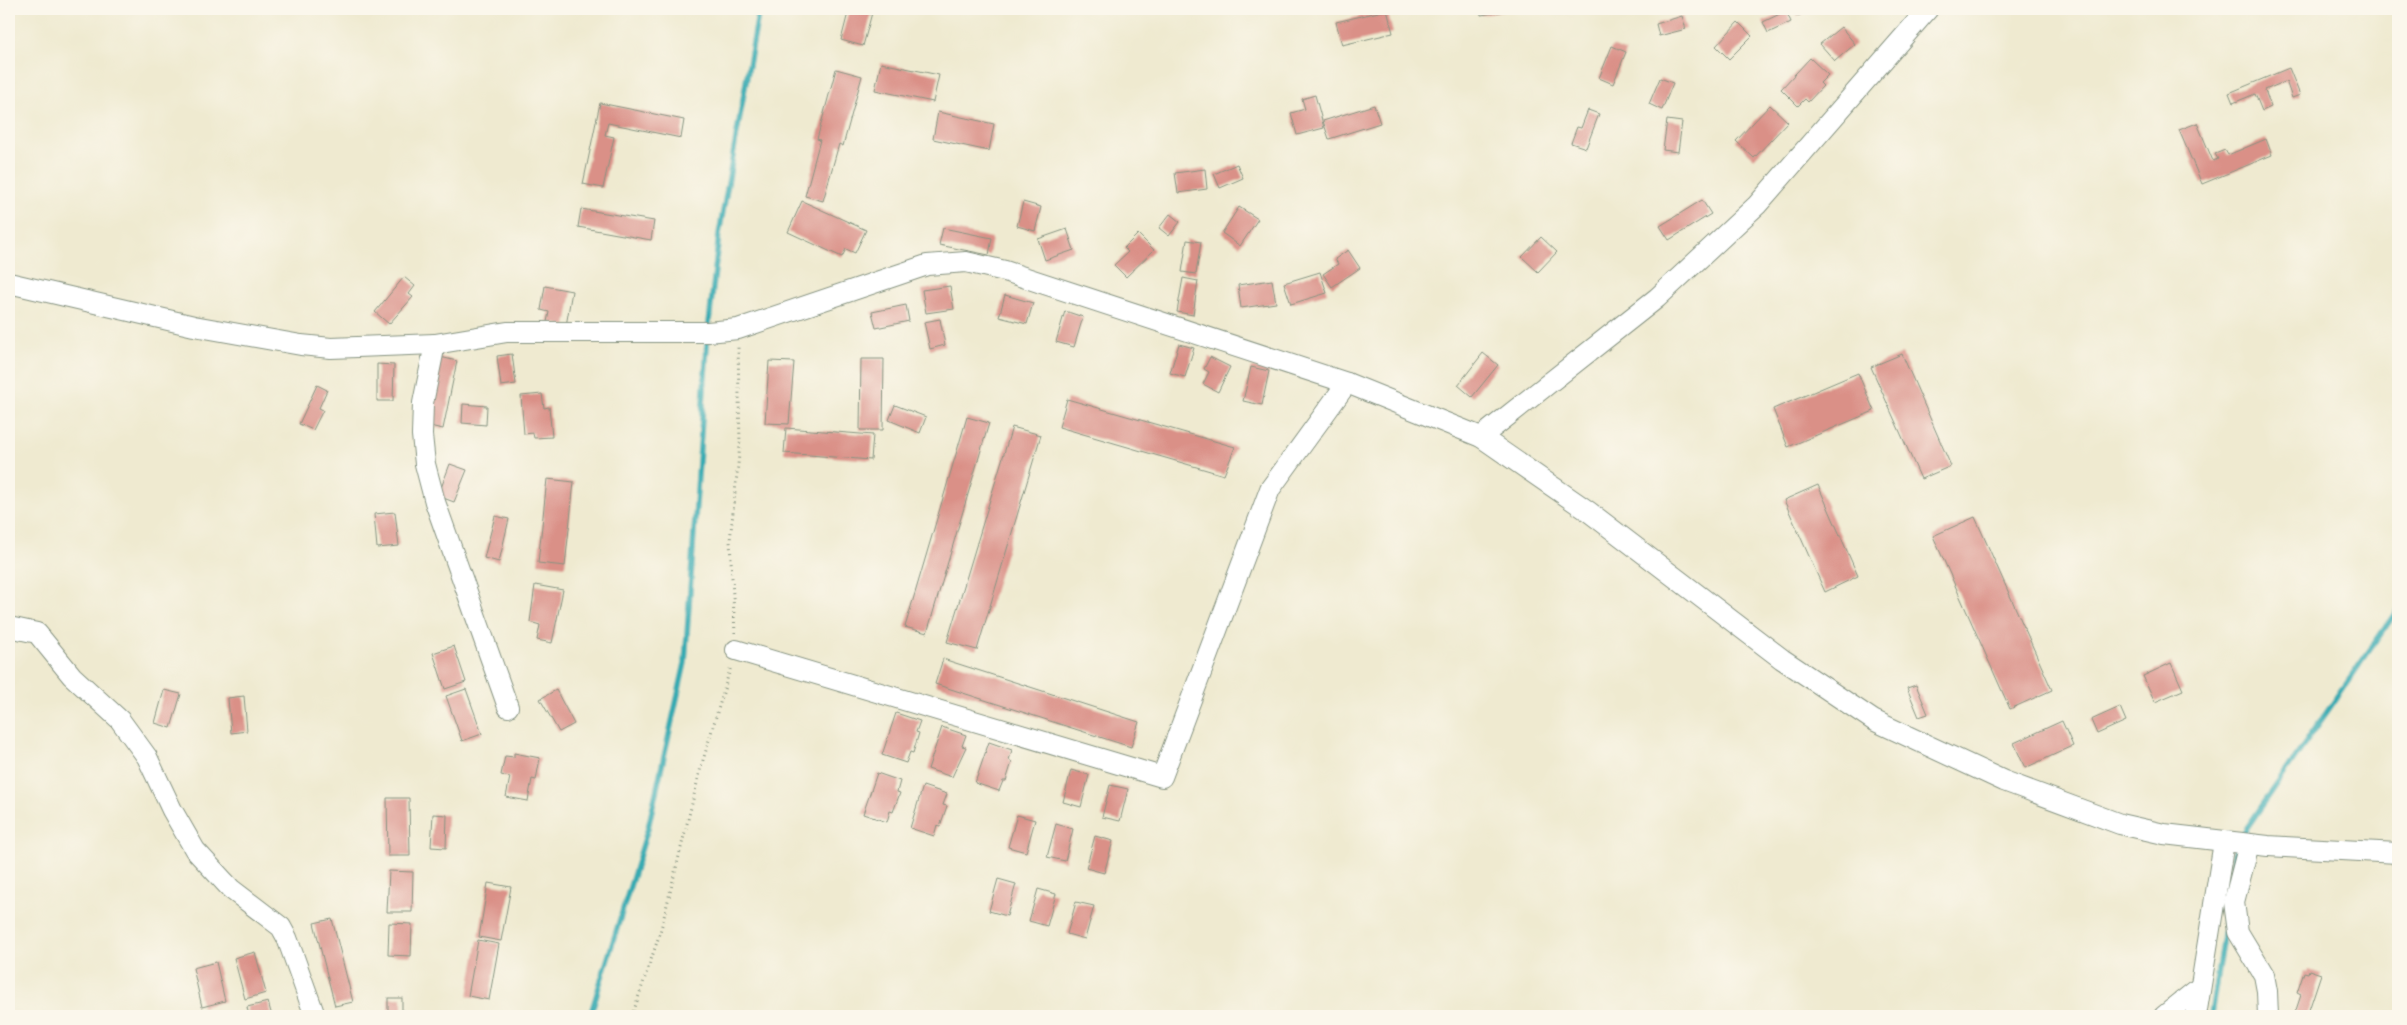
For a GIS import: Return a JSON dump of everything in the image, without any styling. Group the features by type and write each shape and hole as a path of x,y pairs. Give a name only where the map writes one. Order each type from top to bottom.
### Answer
{"street":[{"path":"1481,437 1657,298 1756,205 1928,9"},
{"path":"9,283 194,326 301,346 331,348 435,344 507,332 708,332 738,329 927,265 966,262 1004,271 1346,382 1481,437 1588,511 1782,659 1873,720 2004,781 2120,824 2164,834 2224,842 2398,853"},
{"path":"435,344 423,403 422,435 425,464 435,502 508,707"},
{"path":"736,650 1162,777 1270,489 1346,382"},
{"path":"9,627 28,629 37,633 88,692 120,720 147,757 172,810 195,850 231,889 281,927 288,938 315,1016"},
{"path":"2196,1016 2224,842"},
{"path":"2249,844 2234,902 2238,932 2264,975 2268,1016"},
{"path":"2164,1016 2200,987"}],"path":[{"path":"632,1016 660,933 701,767 736,650 730,541 740,446 738,329"}],"building":[{"path":"849,9 873,9 863,46 841,40"},
{"path":"1480,9 1512,9 1512,10 1481,15"},
{"path":"1794,9 1817,9 1797,16"},
{"path":"1387,10 1393,33 1342,45 1336,22"},
{"path":"1786,11 1791,22 1768,33 1763,22"},
{"path":"1682,16 1686,29 1659,36 1656,24"},
{"path":"1738,22 1752,36 1729,59 1716,46"},
{"path":"1841,27 1855,44 1835,61 1820,44"},
{"path":"1612,46 1626,52 1613,84 1599,78"},
{"path":"1810,58 1828,75 1820,83 1823,86 1808,102 1805,99 1798,106 1781,89"},
{"path":"881,63 939,75 933,102 875,90"},
{"path":"2289,68 2300,95 2292,98 2286,81 2265,90 2271,107 2262,111 2255,94 2233,103 2229,93"},
{"path":"836,69 862,76 843,146 839,144 823,201 805,196 820,140 817,139"},
{"path":"1660,78 1673,83 1662,110 1649,104"},
{"path":"1315,95 1324,128 1297,135 1291,113 1305,109 1302,99"},
{"path":"600,103 684,120 681,138 608,123 605,135 614,137 603,188 583,184"},
{"path":"1374,105 1380,123 1329,139 1323,121"},
{"path":"1770,105 1788,122 1754,158 1736,141"},
{"path":"1588,110 1599,114 1586,148 1571,143 1577,127 1581,128"},
{"path":"938,112 994,124 989,151 933,139"},
{"path":"1667,120 1682,122 1678,152 1663,150"},
{"path":"2197,123 2213,161 2218,159 2215,154 2225,150 2228,155 2266,139 2272,155 2202,184 2179,130"},
{"path":"1237,164 1243,178 1220,188 1214,174"},
{"path":"1205,169 1207,189 1178,193 1175,173"},
{"path":"1702,200 1711,214 1669,240 1660,226"},
{"path":"802,201 866,230 855,253 846,249 842,257 788,232"},
{"path":"1023,202 1041,207 1035,231 1017,226"},
{"path":"1239,207 1258,219 1240,246 1222,233"},
{"path":"581,209 654,221 651,240 578,227"},
{"path":"1170,214 1180,222 1169,236 1159,228"},
{"path":"943,228 992,238 989,255 939,245"},
{"path":"1067,229 1074,250 1045,260 1038,239"},
{"path":"1138,234 1154,250 1126,277 1114,265 1128,252 1124,248"},
{"path":"1541,237 1557,252 1538,272 1522,257"},
{"path":"1187,240 1201,242 1196,274 1182,272"},
{"path":"1348,250 1360,268 1332,287 1323,274 1338,264 1335,259"},
{"path":"1320,272 1327,293 1291,304 1284,283"},
{"path":"404,277 415,286 409,294 413,297 389,324 375,312"},
{"path":"1183,278 1198,281 1193,315 1177,312"},
{"path":"1272,280 1276,303 1241,308 1238,285"},
{"path":"545,286 572,291 566,326 547,322 549,312 541,310"},
{"path":"950,286 954,309 926,313 922,290"},
{"path":"1005,295 1033,303 1027,324 999,317"},
{"path":"906,305 909,321 876,328 872,312"},
{"path":"1065,311 1083,317 1074,347 1056,342"},
{"path":"940,319 945,345 930,349 924,322"},
{"path":"1179,344 1194,348 1185,377 1170,373"},
{"path":"1483,353 1498,365 1472,397 1458,385"},
{"path":"512,354 516,384 501,386 497,356"},
{"path":"1902,354 1951,466 1921,479 1871,367"},
{"path":"440,357 457,361 443,429 425,425"},
{"path":"1210,357 1230,367 1218,392 1203,384 1209,372 1204,369"},
{"path":"861,359 884,359 883,430 860,430"},
{"path":"769,361 794,362 789,424 765,423"},
{"path":"377,364 394,365 393,401 377,401"},
{"path":"1251,367 1269,371 1262,405 1243,401"},
{"path":"1858,373 1874,411 1788,447 1773,409"},
{"path":"317,385 327,390 319,408 323,410 313,430 299,424"},
{"path":"542,394 544,408 549,407 552,437 534,438 533,433 524,434 521,396"},
{"path":"1067,399 1235,447 1224,475 1059,427"},
{"path":"463,404 487,406 486,425 462,423"},
{"path":"895,405 926,417 920,433 889,420"},
{"path":"967,417 989,423 927,633 905,627"},
{"path":"1012,427 1041,435 977,650 947,642"},
{"path":"786,428 873,435 871,460 784,453"},
{"path":"450,464 467,470 454,502 438,496"},
{"path":"547,479 574,482 565,566 538,563"},
{"path":"1818,485 1858,576 1825,592 1784,500"},
{"path":"395,512 399,546 377,548 374,514"},
{"path":"495,516 509,519 499,562 484,558"},
{"path":"1975,517 2052,690 2010,709 1933,536"},
{"path":"535,585 563,590 552,643 537,640 540,625 530,622"},
{"path":"454,646 466,682 445,689 433,653"},
{"path":"943,659 1139,722 1131,747 935,684"},
{"path":"2171,663 2183,690 2155,702 2143,676"},
{"path":"1916,685 1928,714 1919,717 1907,688"},
{"path":"466,689 482,734 462,741 446,696"},
{"path":"164,690 181,694 171,728 155,723"},
{"path":"556,690 574,724 559,732 540,699"},
{"path":"244,696 247,731 231,733 228,698"},
{"path":"2120,707 2126,721 2097,734 2091,720"},
{"path":"896,713 920,721 916,732 919,733 913,753 910,752 906,763 882,755"},
{"path":"2062,721 2073,746 2025,768 2014,743"},
{"path":"942,727 966,735 962,746 966,747 952,777 928,769"},
{"path":"989,742 1012,750 1009,760 1012,762 1006,781 1003,781 999,791 975,783"},
{"path":"514,753 540,758 536,780 532,779 528,801 506,797 510,777 501,775 505,756 514,757"},
{"path":"1071,770 1089,775 1081,807 1063,802"},
{"path":"877,773 900,781 897,792 900,793 893,812 890,811 887,822 863,814"},
{"path":"1110,785 1128,789 1120,821 1102,817"},
{"path":"923,786 947,794 943,805 947,806 940,826 937,825 934,836 910,828"},
{"path":"387,798 409,798 410,856 388,856"},
{"path":"433,814 447,815 446,848 431,847"},
{"path":"1017,815 1035,820 1026,852 1008,847"},
{"path":"1056,824 1073,829 1065,861 1047,857"},
{"path":"1095,836 1113,841 1104,873 1086,868"},
{"path":"389,871 413,872 412,912 387,912"},
{"path":"998,879 1016,884 1007,916 989,911"},
{"path":"488,883 511,887 501,941 479,937"},
{"path":"1038,889 1056,894 1047,926 1029,921"},
{"path":"1076,902 1094,906 1085,939 1067,934"},
{"path":"332,919 353,1002 335,1006 314,923"},
{"path":"389,923 412,924 411,956 388,955"},
{"path":"478,940 499,944 489,1000 468,996"},
{"path":"255,952 266,993 245,999 234,958"},
{"path":"216,962 225,1001 202,1007 193,968"},
{"path":"2309,970 2321,974 2307,1016 2294,1016 2301,995 2297,993 2304,972 2308,973"},
{"path":"388,998 402,998 402,1016 388,1016"},
{"path":"268,1002 272,1016 249,1016 247,1007"}],"waterway":[{"path":"590,1016 648,828 685,663 708,332 719,234 759,9"},
{"path":"2244,832 2398,609"},
{"path":"2232,872 2235,850"},
{"path":"2211,1016 2227,909"}]}
